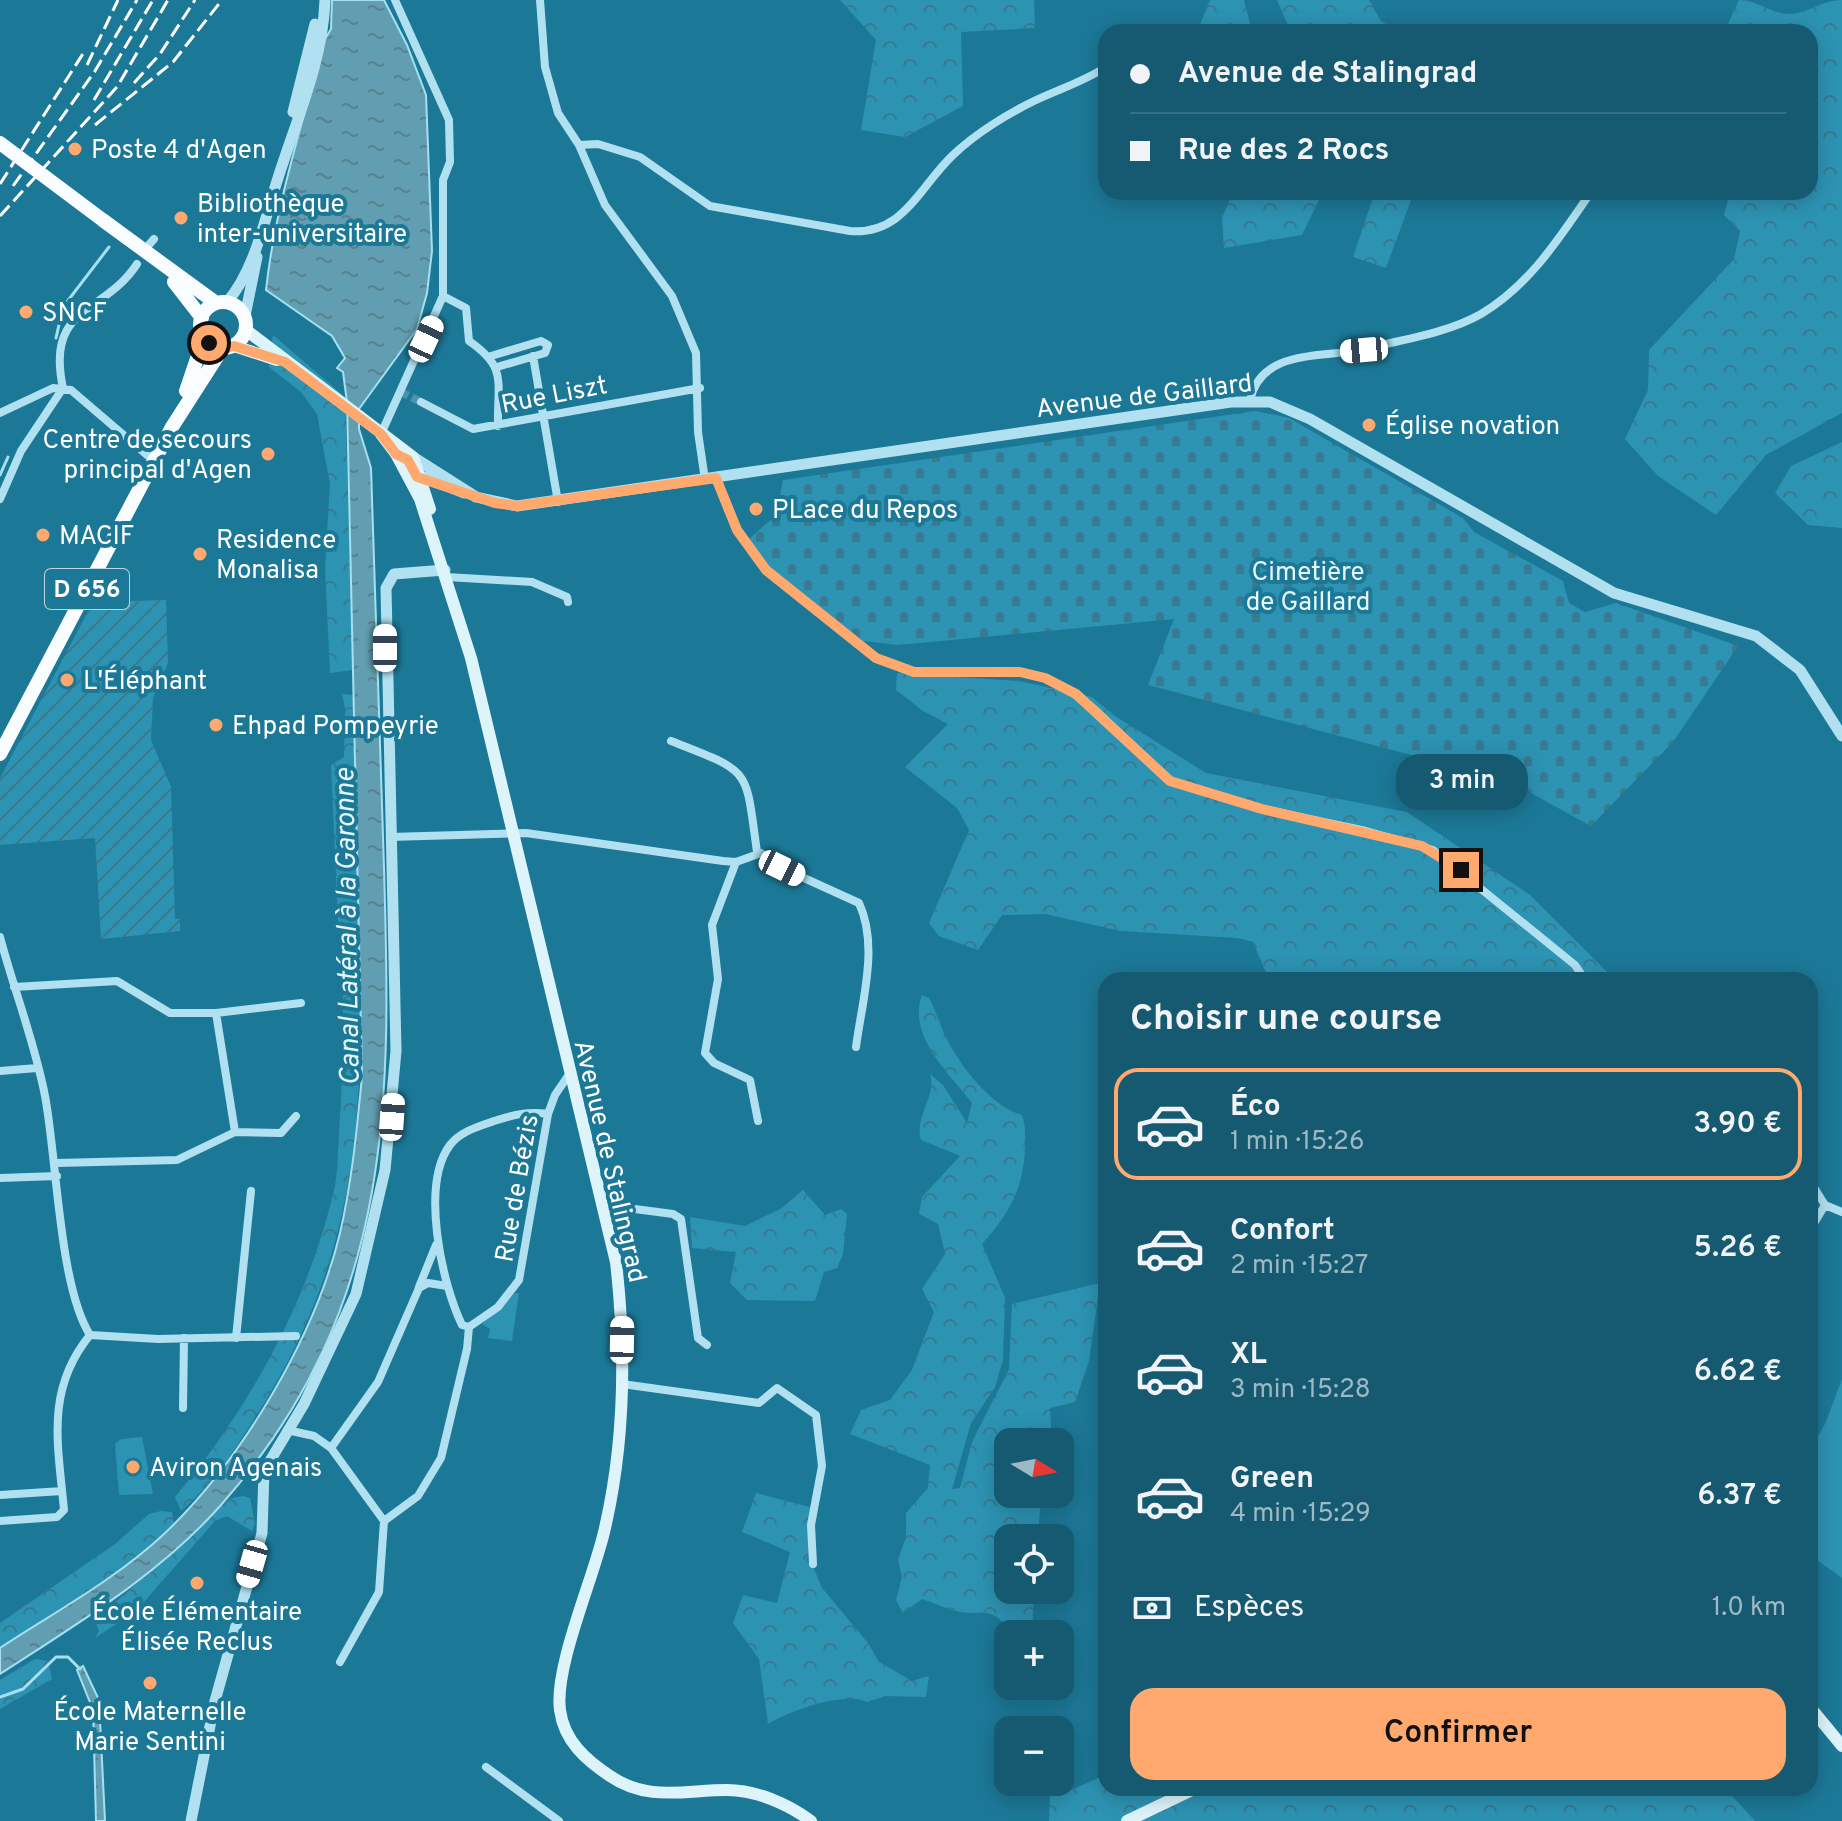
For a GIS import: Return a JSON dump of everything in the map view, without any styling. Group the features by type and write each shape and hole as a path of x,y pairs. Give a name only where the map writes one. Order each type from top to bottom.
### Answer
{"main road":[{"path":"0,143 102,224 175,284 202,318 204,338 228,347 246,323 239,308 222,303 102,224 0,152"},
{"path":"202,318 222,303"},
{"name":"Avenue de Stalingrad","path":"246,323 285,362 413,457 423,479 515,833 574,1090 604,1205 623,1318 622,1384 615,1471 605,1530 562,1682 560,1709 565,1730 571,1742 595,1765 638,1790 655,1794 728,1790 751,1793 795,1810 811,1821"},
{"name":"D 656","path":"174,423 204,338"},
{"name":"Avenue de Stalingrad","path":"228,347 285,362"},
{"name":"D 656","path":"0,754 148,456 228,347"},
{"name":"Avenue de Stalingrad","path":"380,433 396,454 420,499 446,574"},
{"path":"1818,1717 1842,1746"},
{"path":"1127,1821 1179,1796"}],"street":[{"path":"222,303 243,279 281,170 322,0"},
{"path":"380,433 443,296 443,180 450,162 449,120 395,0"},
{"path":"540,0 548,85 558,113 579,145 605,205 672,296 696,353 700,388 698,432 711,479 737,530 766,570 876,658 914,672 1020,672 1045,678 1076,694 1170,781 1262,809 1366,831 1433,850 1580,972"},
{"path":"579,145 598,144 640,157 710,206 850,231 873,231 899,217 953,155 983,133 1020,108 1071,87 1098,72"},
{"path":"1250,400 1261,378 1288,360 1364,350 1480,315 1516,289 1545,256 1585,200"},
{"path":"246,323 267,209"},
{"path":"147,247 154,239"},
{"path":"0,499 21,451 63,388 60,365 71,322 89,304 115,291 137,264"},
{"path":"443,296 466,308 469,341 491,356 497,367 498,426"},
{"path":"491,356 541,341 546,343 547,352 497,367"},
{"path":"533,356 546,415 558,502"},
{"path":"0,413 53,388 63,388 96,408 148,456"},
{"name":"Rue Liszt","path":"421,402 466,427 498,426 700,388"},
{"name":"Avenue de Gaillard","path":"413,457 476,497 517,506 1250,400 1282,406 1310,419 1614,593 1756,636 1800,670 1842,736"},
{"path":"396,454 408,460 417,477 476,497"},
{"path":"191,1821 215,1701 262,1533 264,1471 330,1353 356,1294 385,1173 396,1051 386,588 394,574 446,574 532,582 556,591 568,602"},
{"path":"671,741 724,762 741,774 748,790 757,852 782,868 859,903 869,942 856,1047"},
{"path":"390,837 515,833 736,862 757,852"},
{"path":"736,862 712,925 718,979 705,1053 714,1063 750,1080 758,1121"},
{"path":"0,937 37,1068 56,1163 70,1276 82,1322 90,1335"},
{"path":"14,987 117,981 170,1013 216,1013 301,1003"},
{"path":"216,1013 235,1132"},
{"path":"0,1071 37,1068"},
{"path":"550,1110 570,1073"},
{"path":"384,1521 418,1496 441,1458 467,1349 469,1327 462,1325 436,1245 436,1202 450,1145 471,1130 501,1119 550,1110 561,1094 574,1090"},
{"name":"Rue de Bézis","path":"469,1327 498,1307 519,1280 550,1110"},
{"path":"56,1163 177,1160 235,1132 281,1133 296,1116"},
{"path":"0,1178 57,1176"},
{"path":"236,1338 251,1191"},
{"path":"1818,1194 1825,1205 1842,1212"},
{"path":"604,1205 673,1214 681,1219 698,1338 707,1345"},
{"path":"1818,1217 1825,1205"},
{"path":"331,1448 378,1382 436,1245"},
{"path":"419,1288 428,1283 447,1286"},
{"path":"90,1335 184,1338 296,1336"},
{"path":"0,1521 57,1517 64,1510 57,1412 60,1391 75,1354 90,1335"},
{"path":"183,1408 184,1338"},
{"path":"622,1384 759,1403 777,1388 816,1415 822,1466 811,1525 813,1564"},
{"path":"287,1430 314,1436 331,1448 384,1521 379,1592 340,1662"},
{"path":"0,1495 62,1491"},
{"path":"486,1767 559,1821"}],"green space":[{"path":"840,0 1034,0 1035,28 961,32 963,106 905,137 861,130 876,40"},
{"path":"1210,0 1244,0 1250,24 1200,24"},
{"path":"1277,0 1369,0 1386,24 1288,24"},
{"path":"1739,0 1788,14 1842,0 1842,413 1766,455 1716,515 1658,476 1625,439 1648,390 1649,350 1734,259 1740,231 1724,215 1728,200 1818,200 1818,24 1728,24"},
{"path":"1230,200 1319,200 1302,235 1224,248 1222,218"},
{"path":"1372,200 1411,200 1386,268 1353,257"},
{"path":"273,335 345,397 353,670 330,673 325,568 330,484 317,414 301,392 269,367"},
{"name":"Cimetière de Gaillard","path":"1255,411 1289,418 1463,518 1474,532 1563,581 1569,603 1585,612 1616,603 1738,646 1673,742 1591,826 1509,781 1148,685 1174,619 898,645 855,640 773,572 748,540 776,515 783,480"},
{"path":"1842,442 1842,528 1808,525 1775,493 1791,466"},
{"path":"166,600 168,663 153,698 151,740 171,787 175,919 180,919 180,931 101,939 95,838 0,845 0,778 93,602"},
{"path":"897,673 1019,681 1092,697 1115,716 1206,773 1407,812 1530,895 1607,972 1266,972 1253,942 1238,938 1121,931 1045,914 1002,915 978,950 939,936 929,923 969,830 957,808 905,767 948,724 923,711 896,690"},
{"path":"342,694 353,695 360,963 343,961 339,944 331,765 344,757 345,708"},
{"path":"348,975 360,980 358,1098 344,1206 330,1259 287,1363 256,1416 213,1478 181,1511 175,1497 228,1427 252,1389 293,1311 324,1229 337,1173 343,986"},
{"path":"922,995 929,998 947,1039 969,1073 999,1104 1022,1115 1025,1131 1024,1162 1018,1188 1000,1222 982,1244 1005,1298 1003,1360 995,1387 971,1423 952,1489 960,1488 972,1442 1009,1369 1012,1304 1098,1283 1089,1361 1075,1402 1050,1408 1051,1428 994,1428 994,1508 1040,1508 1039,1524 994,1524 994,1604 1033,1604 1033,1620 1000,1620 991,1614 952,1610 922,1599 903,1613 896,1600 902,1577 898,1560 906,1537 906,1513 928,1488 930,1465 850,1434 861,1410 890,1400 912,1370 934,1312 922,1289 945,1254 938,1224 919,1214 922,1197 960,1156 921,1140 920,1123 931,1091 930,1074 943,1085 967,1123 972,1103 933,1053 920,1025"},
{"path":"803,1190 825,1215 841,1209 847,1214 843,1254 837,1268 824,1272 815,1301 747,1300 730,1283 736,1252 692,1248 690,1217 745,1226 782,1208"},
{"path":"515,1293 519,1293 512,1341 488,1338 490,1329 482,1324"},
{"path":"1842,1379 1842,1578 1818,1561 1818,1437"},
{"name":"Aviron Agenais","path":"142,1437 153,1494 119,1495 115,1444 121,1439"},
{"path":"756,1493 813,1508 807,1561 812,1564 822,1588 868,1643 879,1662 912,1681 929,1676 926,1697 885,1696 867,1702 857,1699 831,1701 802,1708 768,1724 759,1659 733,1623 743,1595 777,1603 790,1552 742,1532"},
{"path":"250,1498 255,1523 252,1531 227,1516 215,1521 136,1611 95,1638 99,1631 95,1621 229,1499"},
{"path":"172,1512 174,1523 155,1542 91,1591 0,1648 0,1623 115,1544 149,1514"},
{"path":"35,1659 48,1661 52,1679 0,1709 0,1680"},
{"path":"1098,1778 1098,1796 1732,1796 1755,1821 1049,1821 1050,1796 1074,1796 1074,1789"}],"water":[{"path":"332,0 384,0 407,45 426,95 432,251 427,293 417,329 359,409 359,429 371,468 386,929 383,1105 372,1189 353,1270 323,1350 280,1428 221,1505 144,1576 0,1674 0,1648 106,1580 145,1550 193,1504 221,1470 272,1395 294,1354 328,1273 344,1213 362,1076 347,402 343,372 337,368 345,358 332,336 266,290 290,165 324,41 331,29"},
{"path":"83,1666 99,1700 105,1821 96,1821 93,1710 77,1670"}],"waterway":[{"path":"56,338 63,307 109,247"},
{"path":"0,475 8,457"},
{"path":"0,1697 23,1689 56,1657 68,1657 80,1669"}],"tunnel":[{"path":"401,392 421,402"}],"railway":[{"path":"87,65 118,0"},
{"path":"13,186 95,71 137,0"},
{"path":"94,100 153,0"},
{"path":"0,216 117,87 168,0"},
{"path":"134,83 160,54 195,0"},
{"path":"95,125 173,62 222,0"},
{"path":"0,184 86,49"}],"place":[{"name":"Poste 4 d'Agen","path":"75,149"},
{"name":"Bibliothèque inter-universitaire","path":"181,218"},
{"name":"SNCF","path":"26,312"},
{"name":"Église novation","path":"1369,425"},
{"name":"Centre de secours principal d'Agen","path":"268,454"},
{"name":"PLace du Repos","path":"756,509"},
{"name":"MACIF","path":"43,535"},
{"name":"Residence Monalisa","path":"200,554"},
{"name":"L'Éléphant","path":"67,680"},
{"name":"Ehpad Pompeyrie","path":"216,725"},
{"name":"Aviron Agenais","path":"133,1467"},
{"name":"École Élémentaire Élisée Reclus","path":"197,1583"},
{"name":"École Maternelle Marie Sentini","path":"150,1683"}],"route":[{"path":"209,343 222,349 234,346 285,362 381,434 396,454 408,460 417,477 495,503 517,506 558,502 716,478 737,530 766,570 852,642 876,658 914,672 1020,672 1045,678 1076,694 1157,773 1170,781 1262,809 1422,846 1447,858 1461,870"}],"water label":[{"name":"Canal Latéral à la Garonne","path":"346,927"}]}
